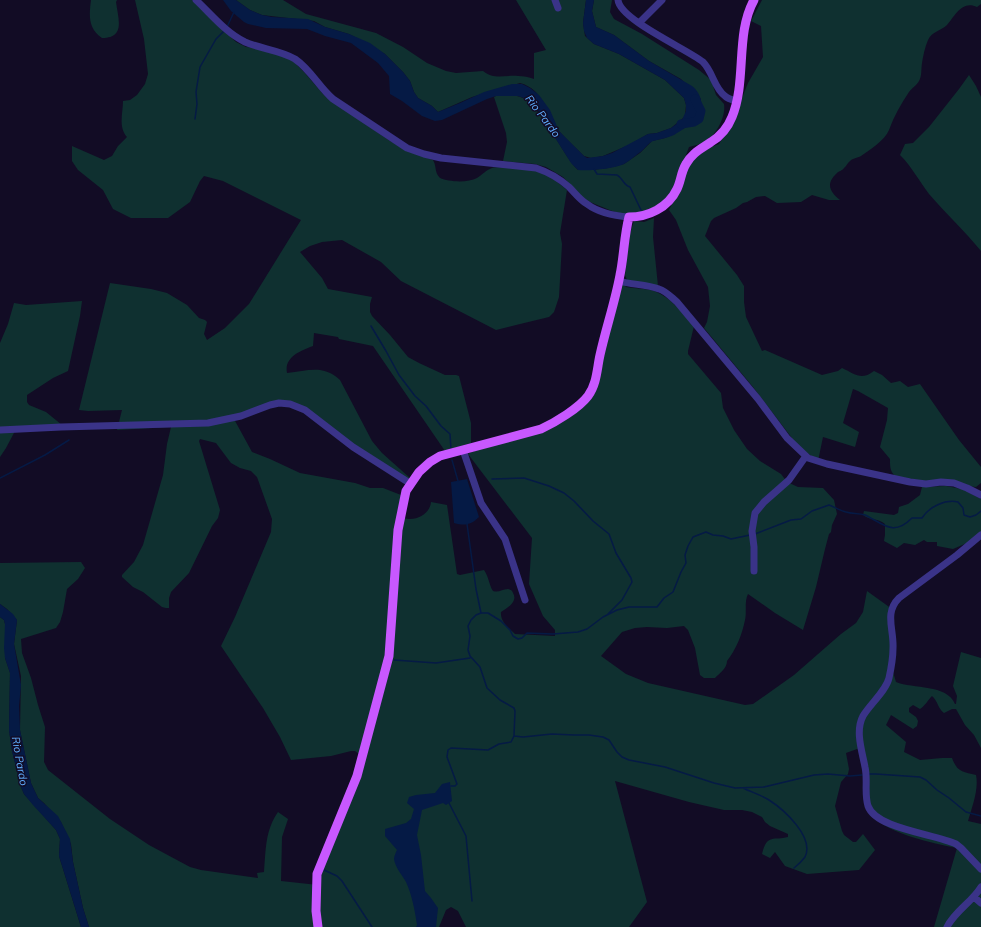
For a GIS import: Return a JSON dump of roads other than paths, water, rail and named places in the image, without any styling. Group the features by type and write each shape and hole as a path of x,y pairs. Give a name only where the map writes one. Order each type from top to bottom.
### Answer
{"main road":[{"path":"318,927 316,911 317,874 357,776 387,668 391,639 398,530 405,497 411,484 419,472 430,462 440,456 541,429 585,400 595,382 600,354 619,281 626,227 629,217 645,215 660,208 668,202 676,191 682,172 689,158 723,133 733,116 737,101 745,26 754,0"}],"street":[{"path":"196,0 238,38 255,46 280,52 296,60 305,67 324,91 333,99 408,148 441,158 536,168 561,181 583,202 593,208 604,212 629,217"},
{"path":"555,0 558,8"},
{"path":"618,0 619,5 623,10 639,24 703,62 709,69 722,93 726,97 737,101"},
{"path":"639,24 662,0"},
{"path":"619,281 657,288 665,292 677,302 753,393 788,438 806,456 814,461 910,482 926,484 945,482 959,484 981,495"},
{"path":"0,430 208,423 241,416 274,404 290,404 305,410 353,447 411,484"},
{"path":"456,452 481,503 505,540 524,600"},
{"path":"754,571 754,516 757,510 789,480 806,456"},
{"path":"981,535 893,605 890,618 893,649 889,679 860,721 859,731 866,776 866,797 871,811 880,819 897,827 956,844 962,848 981,869"},
{"path":"947,927 957,913 974,897 981,887"},
{"path":"974,897 981,903"}],"water":[{"path":"223,0 236,0 250,10 262,15 308,19 325,27 349,34 370,43 385,54 403,72 410,81 418,98 432,106 438,112 484,92 512,84 522,84 539,95 550,110 559,131 587,158 612,153 648,134 657,133 671,128 682,120 686,111 684,98 665,80 619,54 594,44 587,38 583,23 586,0 594,0 592,11 596,27 614,35 649,61 692,86 700,97 701,110 692,123 674,135 651,142 641,152 624,164 601,169 578,170 571,163 537,109 524,98 518,96 496,96 442,120 435,121 422,116 390,94 389,76 378,63 351,43 325,36 307,29 266,28 248,24 231,11"},
{"path":"467,479 479,517 468,524 454,523 451,482"},
{"path":"0,604 13,614 17,620 14,644 21,685 19,706 20,730 31,783 38,798 58,816 70,839 73,862 83,908 89,927 81,927 59,856 60,839 56,830 24,794 21,787 12,751 9,730 10,673 5,658 5,624 4,620 0,617"},
{"path":"450,782 452,801 446,805 443,803 422,810 417,835 425,891 438,908 436,927 416,927 417,925 410,892 406,882 397,868 394,859 397,850 385,836 385,829 406,823 411,819 414,809 407,803 409,797 435,793 442,784"}],"waterway":[{"path":"227,27 234,12"},
{"path":"195,119 197,104 196,92 200,67 216,39 224,31"},
{"name":"Rio Pardo","path":"681,124 694,122 699,119 701,111 695,99"},
{"path":"594,169 597,174 619,176 626,185 630,187 641,210"},
{"path":"371,326 399,375 415,396 426,406 441,426 450,434 451,449"},
{"path":"0,478 45,455 69,440"},
{"path":"452,460 458,481"},
{"path":"492,479 524,478 549,486 564,493 609,534 616,553 632,582 622,600 608,614"},
{"path":"755,534 791,520 801,519 812,511 829,505 851,513 865,515 883,525 894,528 905,524 912,518 922,518 933,507 953,501 958,502 963,508 964,515 970,517 981,511"},
{"path":"467,524 476,589 481,613"},
{"path":"451,786 455,786 457,784 447,757 448,750 451,748 488,750 499,744 511,742 514,736 514,708 500,700 487,688 480,667 470,656 468,650 470,636 468,626 476,615 488,613 501,621 510,630 513,636 518,639 522,638 527,633 553,634 578,632 587,629 603,617 617,610 629,607 657,607 664,598 673,592 686,563 685,555 693,537 706,532 731,539 750,535"},
{"path":"394,660 436,663 470,658"},
{"path":"514,736 523,737 552,734 603,737 609,740 622,757 629,760 665,767 714,783 735,788 764,787 814,775 862,775"},
{"path":"869,774 920,777 926,780 966,812 981,816"},
{"path":"743,788 766,798 775,804 796,824 802,833 806,841 807,849 805,857 794,868"},
{"path":"449,803 466,836 472,901"},
{"path":"324,870 337,876 342,881 372,927"}]}
